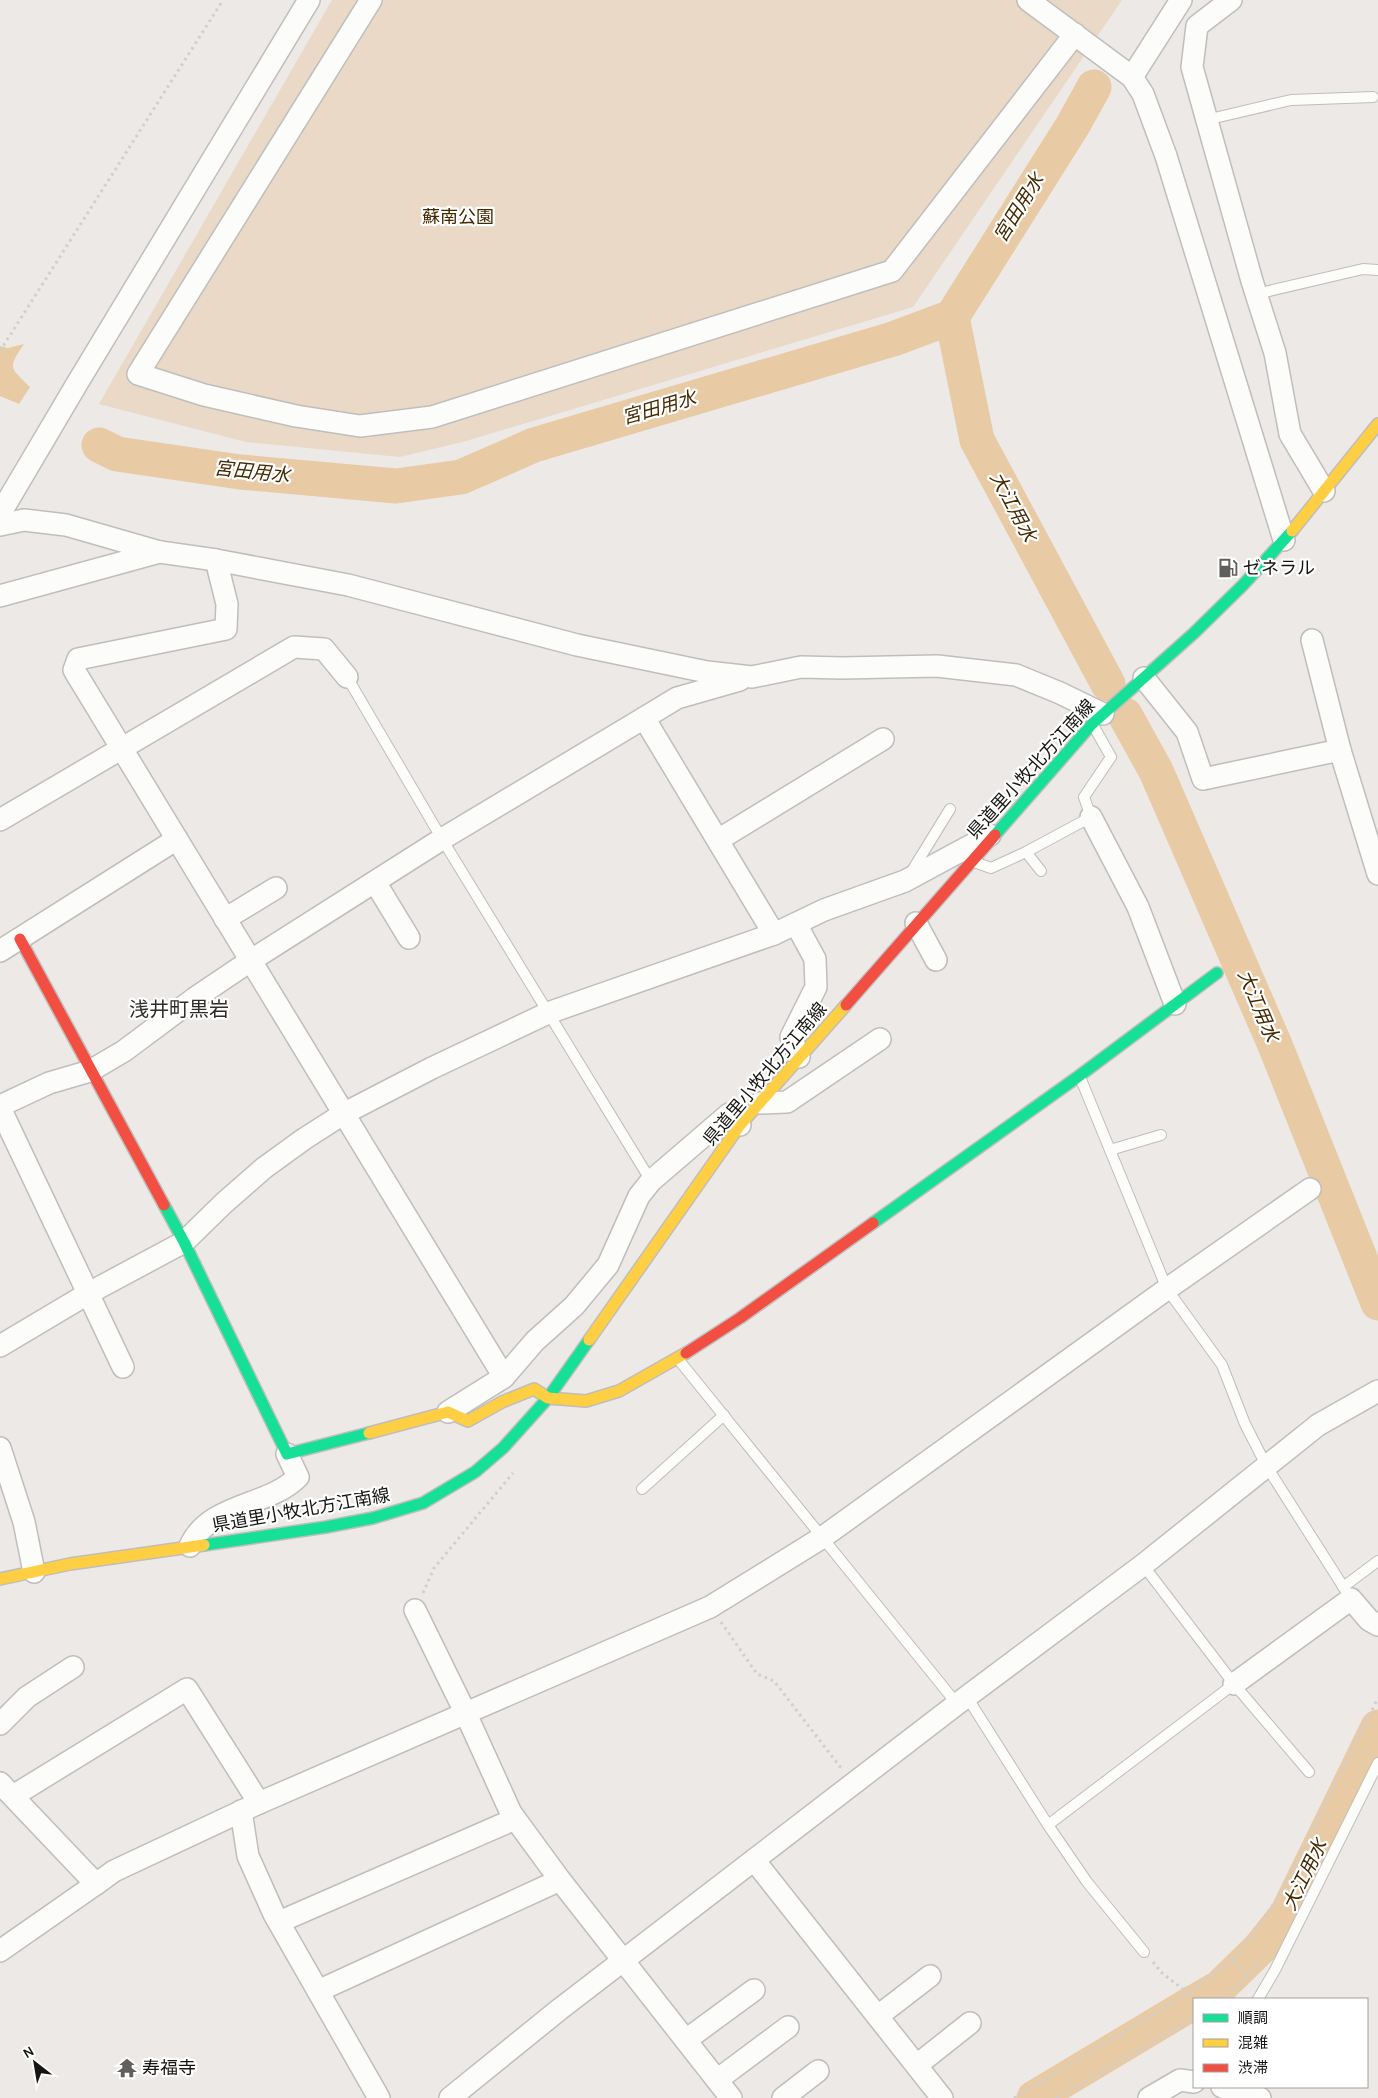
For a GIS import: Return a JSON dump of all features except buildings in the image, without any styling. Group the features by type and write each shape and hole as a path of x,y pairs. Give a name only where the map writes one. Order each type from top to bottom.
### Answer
{"main road":[{"name":"県道里小牧北方江南線","path":"2,1581 70,1564 326,1527 373,1518 423,1503 475,1472 503,1448 548,1398 740,1125 1097,719 1208,619 1284,540 1378,424"},
{"path":"20,939 184,1242 287,1454 448,1412 468,1421 502,1402 534,1389 548,1398 586,1401 620,1391 678,1358 740,1318 846,1244 1217,974"}],"street":[{"path":"0,514 83,373 309,0"},
{"path":"371,0 138,374 204,395 296,416 360,426 432,417 892,271 1075,34"},
{"path":"1028,0 1132,77 1143,94 1166,156 1284,540"},
{"path":"1132,77 1181,0"},
{"path":"1232,0 1197,26 1192,67 1256,294 1275,353 1290,434 1324,491"},
{"path":"0,525 24,520 66,525 160,552 216,560 348,585 578,646 707,672 752,677"},
{"path":"0,596 160,552"},
{"path":"216,560 227,604 226,629 78,659 74,670 504,1377"},
{"path":"1312,640 1340,750 1378,874"},
{"path":"0,820 294,647 324,649 347,677"},
{"path":"123,1367 0,1107 49,1082 90,1071 124,1051 195,998 250,961 442,839 677,698 752,677 801,667 937,666 1016,675 1060,693 1097,719"},
{"path":"1144,678 1187,732 1203,779 1340,750"},
{"path":"644,718 774,934"},
{"path":"718,840 883,738"},
{"path":"1091,817 1138,907 1175,1004"},
{"path":"2,1340 184,1242 264,1168 304,1139 343,1114 432,1068 548,1013 774,934 824,910 905,881 998,831"},
{"path":"0,950 177,839"},
{"path":"375,882 409,938"},
{"path":"225,920 276,888"},
{"path":"916,923 936,960"},
{"path":"796,924 815,959 816,987 791,1037 799,1057"},
{"path":"760,1103 787,1102 880,1039"},
{"path":"448,1412 504,1377 535,1341 574,1306 608,1265 640,1196 651,1181 728,1114 740,1125"},
{"path":"2,1945 114,1871 250,1807 710,1607 823,1537 1310,1189"},
{"path":"450,2098 560,2009 624,1962 962,1700 1143,1566 1318,1425 1378,1391"},
{"path":"0,1448 24,1522 34,1572"},
{"path":"190,1546 195,1536 203,1527 219,1516 289,1486 298,1477 287,1454"},
{"path":"1234,1684 1347,1593 1369,1620 1378,1625"},
{"path":"415,1610 515,1819 560,1880 731,2098"},
{"path":"0,1724 27,1697 73,1667"},
{"path":"96,1884 7,1789 187,1689 250,1807 248,1856 279,1922 379,2098"},
{"path":"279,1922 515,1819"},
{"path":"754,1860 942,2098"},
{"path":"318,1991 560,1880"},
{"path":"878,2016 930,1976"},
{"path":"686,2040 754,1990"},
{"path":"916,2066 970,2023"},
{"path":"717,2080 788,2026"},
{"path":"783,2098 818,2071"},
{"path":"1149,2098 1180,2080 1193,2082"},
{"path":"1225,2088 1260,2098"}],"lane":[{"path":"1206,120 1291,100 1373,96"},
{"path":"1256,294 1363,268 1378,270"},
{"path":"347,677 442,839 651,1181"},
{"path":"972,861 991,868 1026,852 1091,817 1084,797 1111,757 1097,719"},
{"path":"905,881 950,808"},
{"path":"1026,852 1041,870"},
{"path":"1079,1076 1168,1289 1222,1365 1244,1424 1267,1467 1347,1593 1378,1561"},
{"path":"1110,1150 1161,1134"},
{"path":"678,1358 823,1537 962,1700 1087,1882 1144,1952"},
{"path":"642,1489 724,1415"},
{"path":"1143,1566 1234,1684 1309,1772"},
{"path":"1048,1825 1234,1684"},
{"path":"1259,1998 1276,1970 1378,1763"}],"path":[{"path":"0,351 223,0"},
{"path":"415,1610 434,1568 514,1472"},
{"path":"710,1607 756,1674 774,1681 855,1784"},
{"path":"1014,2098 1188,1993 1232,1960 1250,1939 1285,1887 1378,1698"},
{"path":"1144,1952 1162,1973 1188,1993"},
{"path":"1232,1960 1248,1977"},
{"path":"1057,2098 1193,2019"}],"green space":[{"name":"蘇南公園","path":"332,0 1122,0 913,307 466,441 400,457 246,442 99,404"}],"shaded area":[{"path":"24,344 15,358 13,367 30,387 19,404 0,396 0,346 8,348"}],"waterway":[{"name":"宮田用水","path":"99,445 117,454 240,472 396,486 461,477 534,445 893,339 952,317 1073,125 1094,87"},
{"name":"大江用水","path":"952,317 977,440 1108,684"},
{"name":"大江用水","path":"1125,715 1156,771 1275,1045 1378,1303"},
{"name":"大江用水","path":"1202,1998 1219,1988 1260,1948 1287,1914 1378,1727"},
{"name":"大江用水","path":"1034,2098 1193,2003"}],"traffic: fast":[{"path":"995,835 1092,724 1194,633 1243,585 1292,531"},
{"path":"873,1223 1079,1076 1217,973"},
{"path":"164,1205 184,1242 287,1454 369,1433"},
{"path":"204,1545 373,1518 423,1503 475,1472 503,1448 548,1398 589,1340"}],"traffic: slow":[{"path":"1292,531 1378,424"},
{"path":"589,1340 740,1125 846,1005"},
{"path":"369,1433 448,1412 468,1421 502,1402 534,1389 548,1398 586,1401 619,1391 686,1353"},
{"path":"0,1579 70,1564 204,1545"}],"traffic: jam":[{"path":"846,1005 995,835"},
{"path":"20,939 164,1205"},
{"path":"686,1353 740,1318 873,1223"}],"place":[{"name":"ゼネラル","path":"1228,568"},
{"name":"寿福寺","path":"127,2068"}],"district":[{"name":"浅井町黒岩","path":"179,1009"}]}
